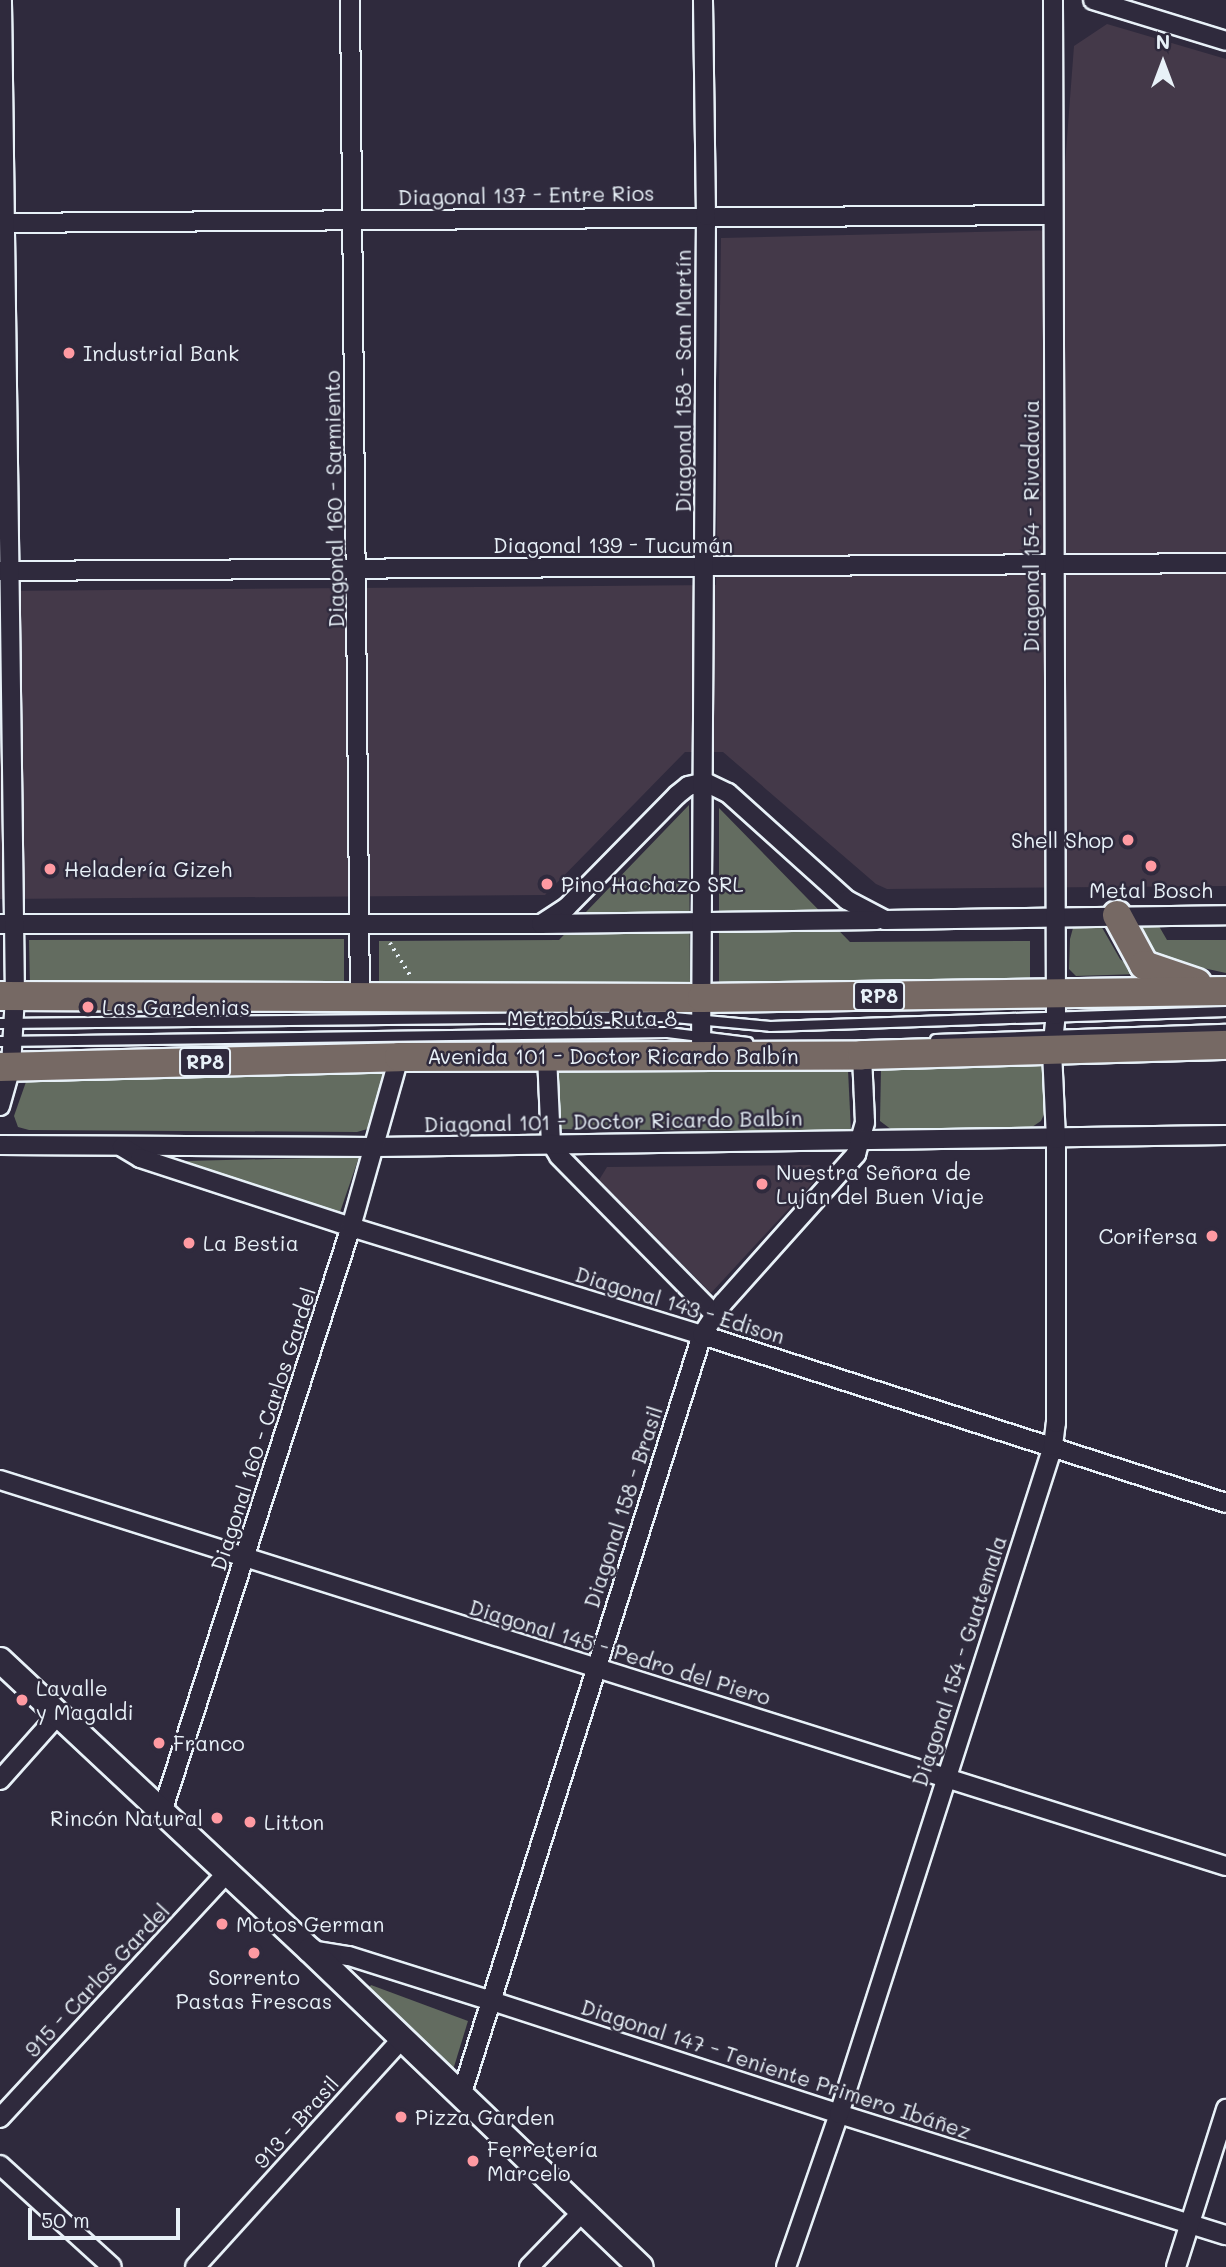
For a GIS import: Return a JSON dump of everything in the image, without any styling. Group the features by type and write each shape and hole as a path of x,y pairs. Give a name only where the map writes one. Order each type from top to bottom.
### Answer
{"main road":[{"path":"1117,915 1144,965 1223,998"},
{"name":"Avenida 101 - Doctor Ricardo Balbín","path":"7,1031 360,998 701,1028 862,1055 1223,998"},
{"name":"Avenida 101 - Doctor Ricardo Balbín","path":"7,1031 399,1057 547,1056 701,1028 1055,1023 1226,1045"},
{"path":"0,1660 310,1950 641,2267"}],"street":[{"path":"0,1106 7,1031 2,0"},
{"name":"Diagonal 160 - Sarmiento","path":"350,0 357,569 370,923 360,998"},
{"name":"Diagonal 158 - San Martín","path":"701,1028 705,782 704,0"},
{"name":"Diagonal 154 - Rivadavia","path":"1053,0 1055,1023"},
{"path":"1093,0 1226,41"},
{"name":"Diagonal 137 - Entre Rios","path":"2,222 1052,215"},
{"name":"Diagonal 139 - Tucumán","path":"5,571 1226,563"},
{"path":"541,924 567,908 677,795 688,786 705,782 728,793 847,900 885,920"},
{"path":"6,924 541,924 1226,915"},
{"name":"Diagonal 154 - Guatemala","path":"786,2267 838,2114 1053,1446 1056,1423 1055,1023"},
{"name":"Diagonal 158 - Brasil","path":"461,2096 702,1335 714,1314 848,1165 862,1142 865,1122 862,1055"},
{"path":"547,1056 551,1143 559,1156 714,1314"},
{"name":"Diagonal 160 - Carlos Gardel","path":"162,1812 246,1559 351,1227 376,1147 399,1057"},
{"name":"Diagonal 101 - Doctor Ricardo Balbín","path":"0,1145 376,1147 1226,1135"},
{"name":"Diagonal 143 - Edison","path":"122,1147 140,1158 351,1227 702,1335 1226,1503"},
{"name":"Diagonal 145 - Pedro del Piero","path":"0,1480 1226,1866"},
{"path":"0,1780 58,1715"},
{"name":"915 - Carlos Gardel","path":"0,2118 227,1873"},
{"name":"Diagonal 147 - Teniente Primero Ibáñez","path":"310,1950 349,1956 838,2114 1226,2235"},
{"name":"913 - Brasil","path":"195,2267 402,2039"},
{"path":"1176,2267 1226,2109"},
{"path":"0,2165 112,2267"},
{"path":"529,2267 583,2211"}],"lane":[{"name":"Metrobús Ruta 8","path":"7,1031 663,1016 701,1028 765,1042"},
{"path":"921,1040 1055,1023 1226,1029"},
{"name":"Metrobús Ruta 8","path":"7,1031 667,1032 701,1028"}],"path":[{"path":"370,923 416,985"}],"shaded area":[{"path":"1107,24 1226,59 1226,886 887,889 876,884 723,752 685,752 545,895 0,899 0,591 716,585 721,238 1060,230 1074,46"},
{"path":"810,1165 819,1176 711,1293 599,1180 607,1167"}],"green space":[{"path":"689,805 690,984 379,983 379,941 559,940"},
{"path":"719,808 850,942 1030,941 1030,984 719,987"},
{"path":"1156,921 1167,940 1226,940 1226,973 1153,957 1134,932 1141,922"},
{"path":"1082,922 1100,924 1120,959 1139,974 1076,976 1069,969 1070,939 1073,928"},
{"path":"344,939 344,985 30,986 29,940"},
{"path":"1040,1064 1046,1069 1046,1110 1041,1121 1032,1127 892,1130 880,1121 881,1068"},
{"path":"381,1070 386,1079 371,1128 357,1132 29,1130 18,1127 14,1116 27,1079"},
{"path":"848,1070 851,1132 553,1129 555,1072"},
{"path":"359,1157 339,1215 184,1161"},
{"path":"371,1985 468,2021 453,2070 367,1990"}],"place":[{"name":"Industrial Bank","path":"69,353"},
{"name":"Shell Shop","path":"1128,840"},
{"name":"Metal Bosch","path":"1151,866"},
{"name":"Heladería Gizeh","path":"50,869"},
{"name":"Pino Hachazo SRL","path":"547,884"},
{"name":"Las Gardenias","path":"88,1007"},
{"name":"Nuestra Señora de Lujan del Buen Viaje","path":"762,1184"},
{"name":"Corifersa","path":"1212,1236"},
{"name":"La Bestia","path":"189,1243"},
{"name":"Lavalle y Magaldi","path":"22,1700"},
{"name":"Franco","path":"159,1743"},
{"name":"Rincón Natural","path":"217,1818"},
{"name":"Litton","path":"250,1822"},
{"name":"Motos German","path":"222,1924"},
{"name":"Sorrento Pastas Frescas","path":"254,1953"},
{"name":"Pizza Garden","path":"401,2117"},
{"name":"Ferretería Marcelo","path":"473,2161"}]}
